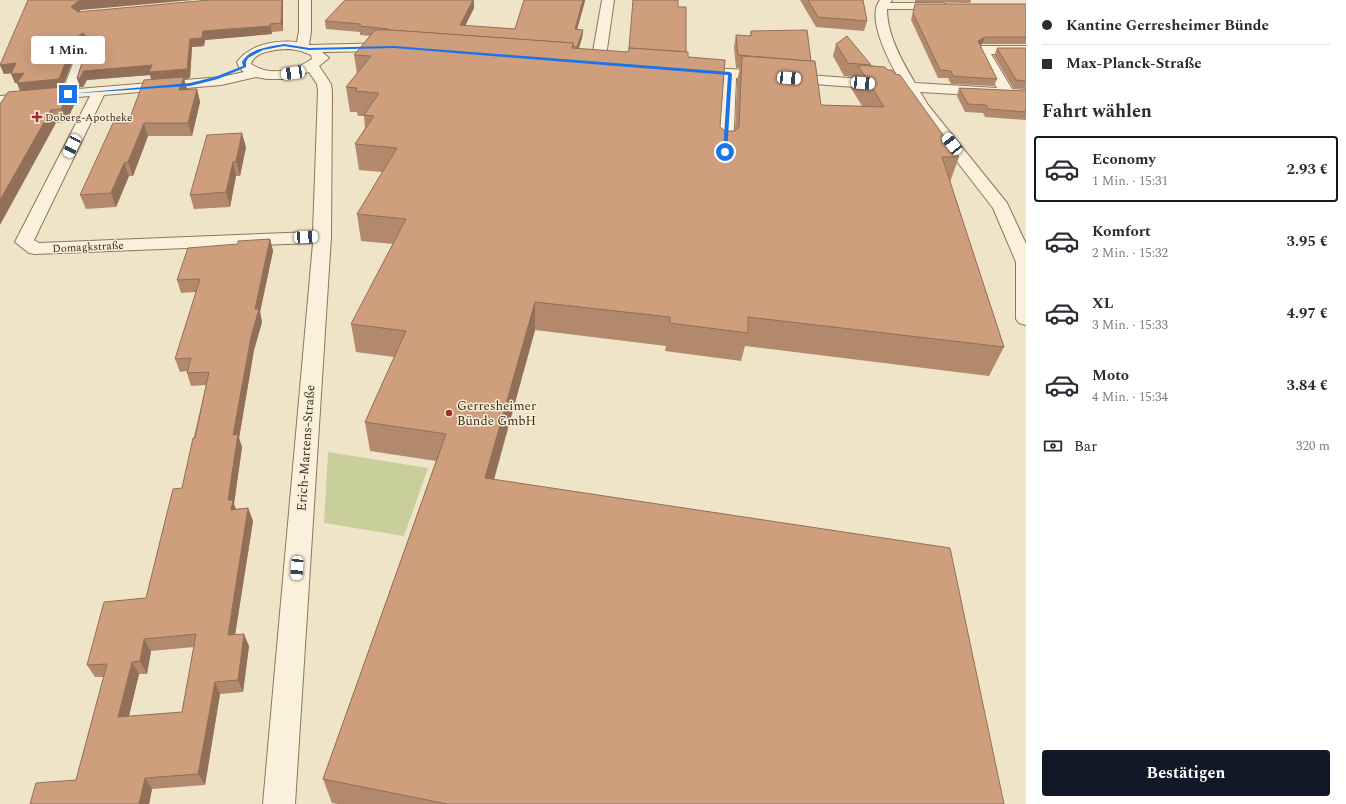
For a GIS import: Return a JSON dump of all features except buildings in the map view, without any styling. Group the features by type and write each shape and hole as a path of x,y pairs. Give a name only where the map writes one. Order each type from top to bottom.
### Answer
{"street":[{"path":"305,0 306,48"},
{"path":"598,63 608,0"},
{"path":"958,7 883,3 880,19 894,59 922,107 1001,207 1025,262 1026,319"},
{"path":"284,45 305,31"},
{"path":"250,70 244,62 253,53 262,49 284,45 306,48 401,48"},
{"path":"68,94 84,47"},
{"path":"0,100 221,81 250,70 273,75 293,73 353,47"},
{"name":"Erich-Martens-Straße","path":"279,804 322,236 325,91 324,84 314,64 317,54 306,48"},
{"path":"1008,93 982,50 1026,50"},
{"path":"583,62 614,64"},
{"path":"683,70 1026,94"},
{"path":"293,73 317,84 325,91"},
{"path":"725,152 730,74"},
{"name":"Domagkstraße","path":"99,92 24,242 29,246 35,249 322,236"}],"green space":[{"path":"328,452 428,468 404,536 324,523"}],"place":[{"name":"Doberg-Apotheke","path":"37,117"},
{"name":"Gerresheimer Bünde GmbH","path":"449,413"}],"route":[{"path":"68,94 190,84 217,78 245,66 244,62 247,57 253,53 272,46 284,45 294,45 309,49 379,46 730,74 725,152"}]}
